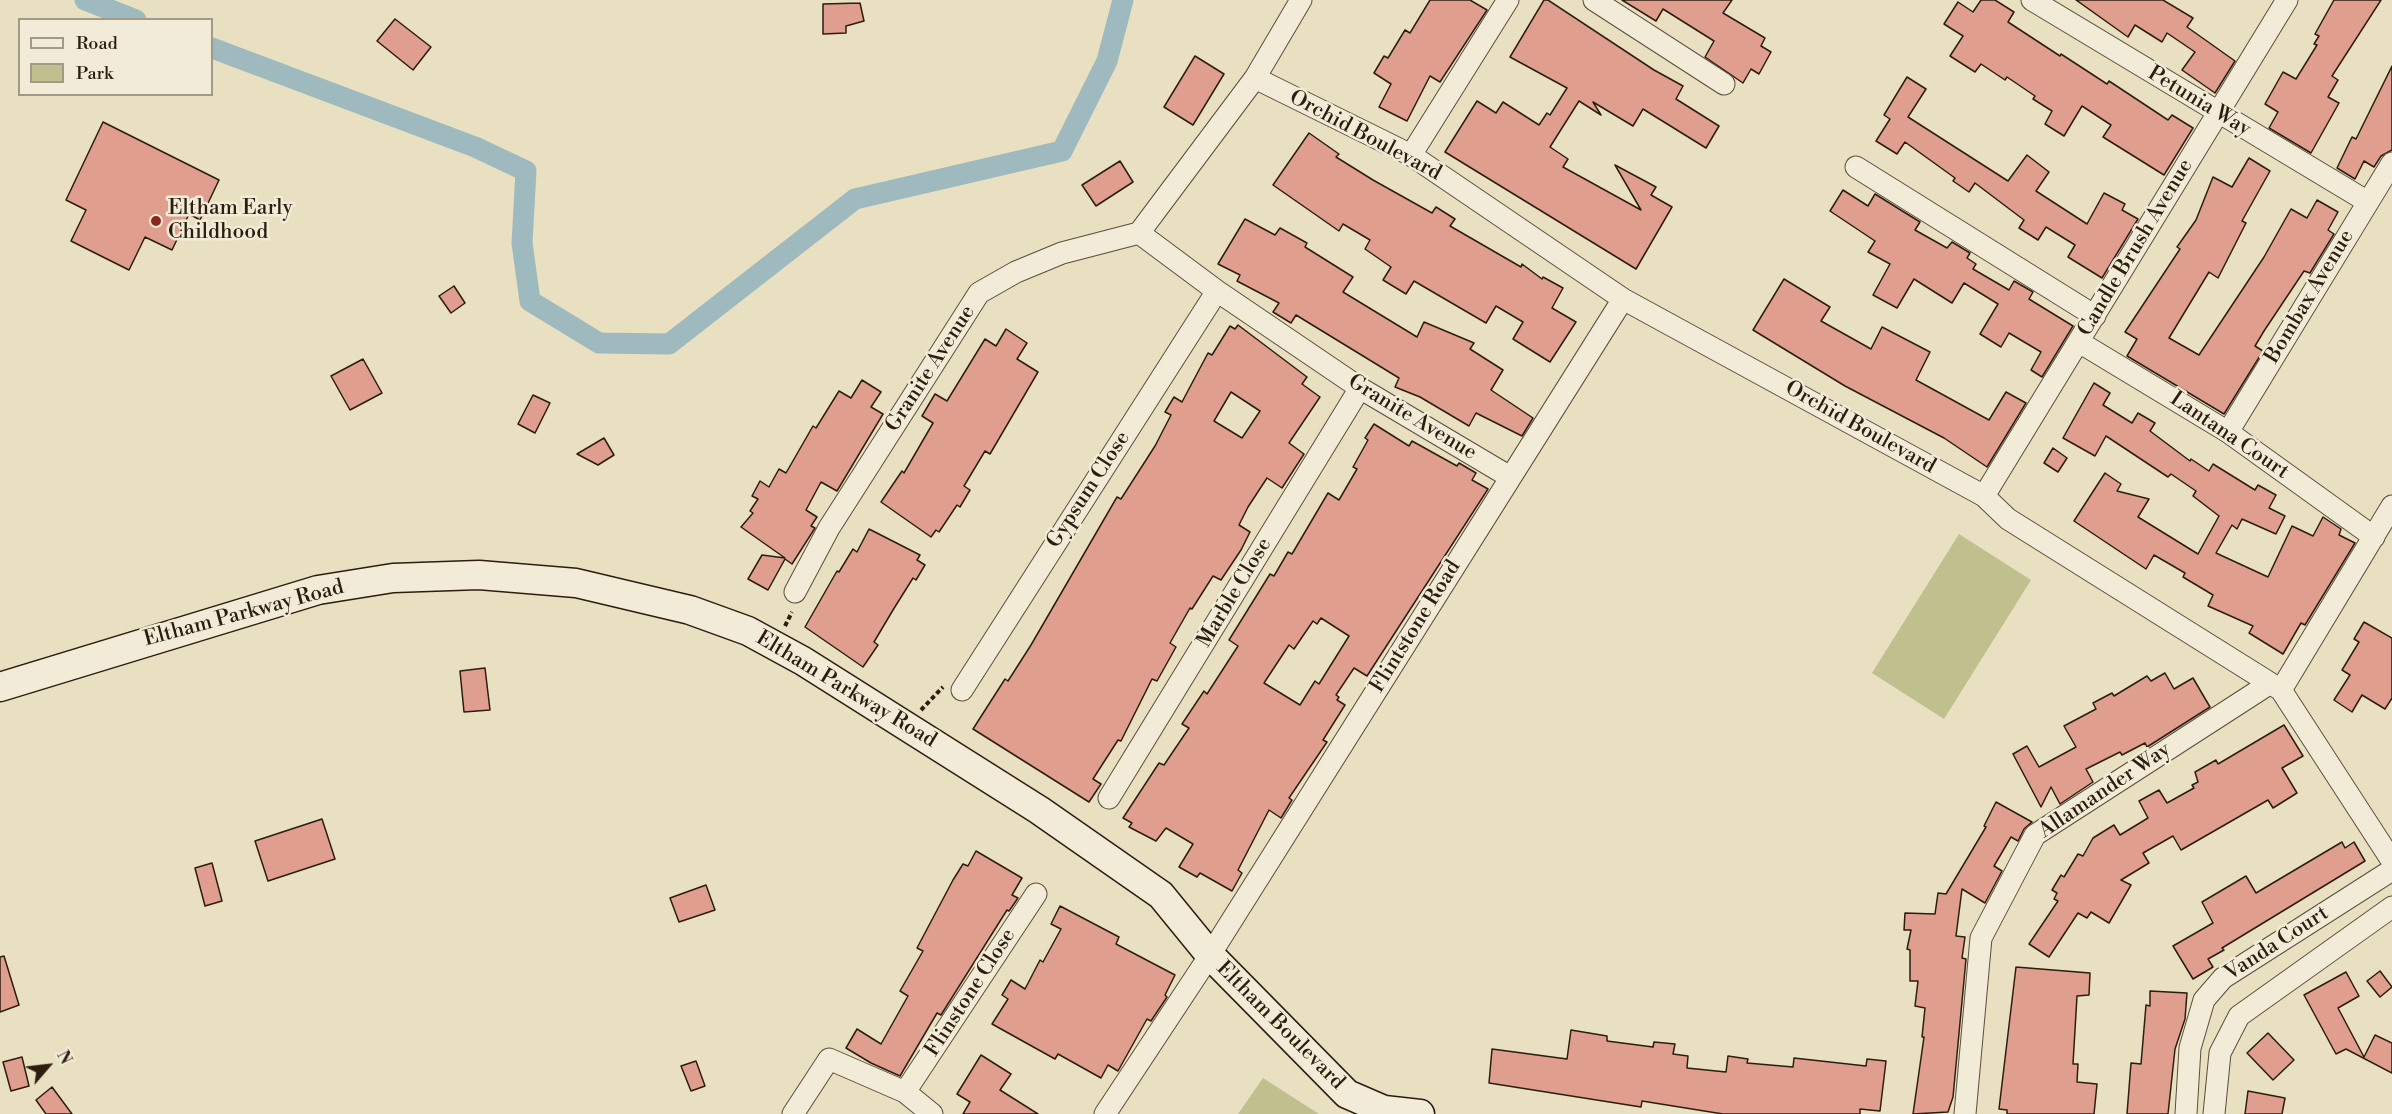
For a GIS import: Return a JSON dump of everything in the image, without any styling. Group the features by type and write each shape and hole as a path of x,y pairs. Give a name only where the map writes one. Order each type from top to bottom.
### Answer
{"street":[{"path":"1139,233 1255,78 1301,0"},
{"path":"1411,155 1508,0"},
{"path":"1594,0 1724,84"},
{"name":"Petunia Way","path":"2032,0 2368,202"},
{"name":"Candle Brush Avenue","path":"1984,496 2217,112 2288,0"},
{"name":"Orchid Boulevard","path":"1255,78 1411,155 1623,299 1984,496 2008,519 2275,687 2392,861"},
{"name":"Bombax Avenue","path":"2228,432 2392,163"},
{"path":"1856,167 2095,316"},
{"name":"Granite Avenue","path":"795,592 829,528 979,293 1016,272 1062,253 1139,233 1217,291 1360,388 1510,477"},
{"name":"Gypsum Close","path":"962,690 1217,291"},
{"name":"Flintstone Road","path":"1105,1114 1210,955 1623,299"},
{"name":"Lantana Court","path":"2079,342 2228,432 2374,537"},
{"name":"Marble Close","path":"1109,798 1360,388"},
{"path":"2275,687 2392,506"},
{"name":"Eltham Parkway Road","path":"0,687 318,590 393,578 479,575 576,583 690,610 748,631 775,646 1039,810 1161,896 1210,955"},
{"name":"Allamander Way","path":"1965,1114 1981,938 2035,835 2275,687"},
{"name":"Vanda Court","path":"2186,1114 2190,1048 2204,1000 2223,978 2392,870"},
{"name":"Flinstone Close","path":"905,1092 1036,894"},
{"path":"2214,1114 2220,1053 2239,1016 2392,907"},
{"name":"Eltham Boulevard","path":"1210,955 1347,1094 1384,1110 1420,1114"},
{"path":"793,1114 829,1059 905,1092 932,1114"}],"path":[{"path":"775,646 794,608 795,592"},
{"path":"909,728 927,702 946,685 954,684 962,690"}],"green space":[{"path":"1959,534 2031,580 1944,719 1872,673"},
{"path":"1263,1078 1319,1114 1238,1114"}],"building":[{"path":"1430,0 1470,0 1487,10 1440,82 1430,76 1407,121 1379,107 1391,84 1374,73 1384,56 1388,58 1405,30 1410,33"},
{"path":"1544,0 1548,0 1654,70 1683,86 1676,99 1719,126 1706,148 1643,109 1633,126 1593,102 1601,115 1579,101 1550,147 1568,159 1563,167 1641,210 1615,165 1656,187 1651,195 1672,207 1636,269 1445,152 1477,101 1496,113 1503,102 1539,125 1547,113 1550,115 1567,88 1510,57"},
{"path":"1622,0 1732,0 1723,13 1765,38 1761,46 1771,52 1759,74 1751,69 1743,83 1705,57 1714,41 1663,9 1656,21"},
{"path":"1981,0 1995,0 2014,12 2008,22 2060,56 2061,54 2107,84 2109,81 2168,120 2172,115 2193,128 2164,175 2103,137 2111,125 2082,106 2064,136 2045,124 2052,111 2033,99 2035,96 2007,77 2005,80 1981,64 1975,72 1950,56 1963,36 1944,24 1958,2 1973,12"},
{"path":"2076,0 2163,0 2193,18 2187,27 2235,61 2215,93 2182,70 2195,52 2167,33 2162,42 2135,25 2128,37"},
{"path":"2334,0 2381,0 2332,76 2338,80 2328,97 2339,103 2311,153 2269,128 2278,112 2265,104 2283,72 2296,79 2317,45 2314,44 2319,36 2315,34"},
{"path":"860,3 864,21 846,26 846,33 823,34 823,4"},
{"path":"395,19 431,47 413,70 377,41"},
{"path":"1195,56 1224,74 1193,125 1164,107"},
{"path":"2392,66 2392,150 2381,156 2374,167 2364,161 2355,179 2337,168 2352,137 2356,139"},
{"path":"1907,77 1926,89 1908,117 2008,181 2027,155 2049,172 2036,191 2087,224 2104,193 2125,204 2122,210 2138,219 2102,278 2068,257 2075,245 2046,227 2038,240 2019,228 2024,220 1975,183 1969,192 1953,181 1955,178 1905,142 1897,154 1876,141 1890,119 1884,115"},
{"path":"103,122 219,180 200,220 189,214 172,250 145,237 129,270 71,241 86,210 66,200"},
{"path":"1309,133 1339,154 1336,157 1373,180 1432,213 1436,207 1455,219 1450,226 1521,267 1522,264 1542,279 1543,277 1563,288 1552,308 1576,322 1550,362 1513,339 1523,322 1496,306 1486,323 1414,281 1406,294 1383,280 1391,267 1365,249 1370,240 1343,224 1339,231 1273,185"},
{"path":"2249,158 2270,171 2242,221 2246,223 2218,278 2209,272 2169,338 2199,355 2264,257 2291,209 2307,218 2317,200 2338,212 2328,230 2334,234 2310,273 2304,271 2264,331 2255,346 2263,351 2224,414 2127,356 2137,339 2125,332 2180,249 2177,247 2196,220 2213,177 2232,187"},
{"path":"1120,161 1133,182 1096,206 1082,185"},
{"path":"1843,190 1868,206 1875,194 1920,222 1915,230 1947,248 1952,242 1970,253 1967,258 1976,264 1973,269 2009,290 2014,281 2033,292 2029,299 2073,326 2042,377 2031,370 2041,352 2009,333 2001,347 1980,334 1998,304 1964,283 1952,303 1914,279 1897,308 1873,295 1890,264 1868,252 1875,241 1830,211"},
{"path":"1245,219 1275,235 1280,228 1307,243 1305,247 1353,277 1343,292 1417,337 1424,322 1474,343 1470,349 1503,370 1491,390 1533,418 1522,436 1476,413 1469,426 1420,397 1395,387 1399,378 1296,315 1291,323 1273,312 1279,303 1237,281 1240,275 1218,264"},
{"path":"1784,279 1830,307 1821,321 1871,349 1882,327 1930,352 1916,380 1989,420 2006,392 2026,403 1987,467 1944,438 1845,386 1753,330"},
{"path":"454,286 465,303 451,313 439,296"},
{"path":"1238,325 1307,377 1302,384 1320,397 1289,443 1304,454 1282,488 1267,478 1248,507 1239,525 1250,532 1241,550 1221,580 1213,576 1192,609 1190,608 1170,643 1176,647 1157,681 1152,679 1121,741 1118,740 1093,779 1101,784 1089,802 973,729 1005,679 1008,681 1031,645 1117,497 1121,499 1155,446 1171,415 1165,412 1174,397 1182,402 1208,353 1212,355 1230,326 1235,329","holes":["1231,392 1260,411 1242,438 1214,421"]},
{"path":"1006,329 1027,343 1017,359 1038,372 990,454 985,451 964,486 970,490 960,507 957,505 939,532 936,530 931,537 881,502 902,471 904,473 933,423 922,416 935,394 947,401 985,339 996,346"},
{"path":"363,359 382,393 350,410 331,376"},
{"path":"862,380 881,392 871,407 883,414 837,491 821,482 806,510 817,517 811,526 815,528 792,564 785,559 768,590 748,579 762,555 785,558 741,527 753,513 750,511 758,499 752,496 760,481 769,487 779,469 786,473 813,426 816,428 839,391 851,398"},
{"path":"2094,383 2110,393 2103,405 2132,423 2138,413 2155,423 2150,431 2190,461 2191,459 2209,471 2213,464 2255,490 2258,485 2276,495 2269,508 2285,516 2276,534 2242,519 2237,529 2232,525 2216,553 2268,577 2292,526 2313,536 2323,517 2341,529 2339,535 2355,543 2305,625 2301,623 2283,654 2249,633 2253,626 2208,606 2213,595 2183,577 2185,573 2154,555 2146,569 2074,521 2105,473 2121,484 2117,491 2149,499 2138,517 2198,554 2219,516 2193,496 2196,491 2171,474 2168,477 2106,436 2095,456 2063,438"},
{"path":"533,395 550,403 535,433 518,424"},
{"path":"1374,424 1409,446 1412,441 1457,466 1459,463 1476,473 1472,480 1488,489 1367,676 1354,668 1336,695 1339,697 1337,700 1345,705 1323,740 1327,742 1289,798 1292,800 1281,818 1269,810 1238,870 1242,873 1232,891 1200,873 1197,877 1179,867 1193,844 1166,828 1156,841 1129,827 1132,823 1123,818 1159,763 1164,765 1189,728 1182,724 1204,691 1207,694 1238,646 1229,640 1270,574 1274,576 1288,552 1292,554 1328,493 1339,500 1357,469 1353,467 1368,440 1365,438","holes":["1321,618 1349,636 1319,684 1315,681 1300,705 1264,683 1289,645 1294,649 1313,621 1317,624"]},
{"path":"604,438 614,455 598,465 577,454"},
{"path":"2053,448 2067,458 2058,472 2044,463"},
{"path":"869,529 920,555 917,560 925,565 916,580 913,578 893,610 874,642 878,645 863,667 805,627 837,571 839,572 853,549 857,552"},
{"path":"2364,622 2392,638 2392,698 2385,709 2362,695 2352,712 2334,700 2350,675 2342,670 2359,642 2354,639"},
{"path":"485,668 490,710 464,712 460,671"},
{"path":"2165,673 2174,689 2193,678 2210,707 2147,747 2145,743 2122,755 2120,752 2086,769 2093,782 2060,804 2051,787 2041,807 2013,754 2027,746 2039,767 2076,747 2064,726 2096,709 2093,703 2112,693 2114,696 2147,676 2151,681"},
{"path":"2284,725 2303,756 2282,768 2297,793 2273,808 2268,800 2181,850 2173,836 2143,853 2149,863 2121,880 2131,885 2109,923 2091,912 2087,918 2078,913 2049,957 2029,944 2058,901 2054,899 2057,893 2052,890 2061,875 2064,877 2078,854 2083,856 2093,838 2114,825 2120,835 2148,818 2139,801 2159,790 2167,803 2194,788 2192,785 2198,782 2195,772 2216,760 2218,764"},
{"path":"1996,802 2032,822 2024,829 2018,841 2011,837 1994,866 2002,871 1985,903 1962,889 1956,936 1965,937 1962,958 1966,959 1953,1097 1948,1112 1913,1114 1924,1037 1922,1037 1925,1008 1915,1006 1918,981 1910,981 1910,950 1907,949 1911,930 1904,930 1905,913 1935,914 1938,893 1946,894 1986,827 1984,826"},
{"path":"322,819 335,859 268,881 255,841"},
{"path":"2342,842 2345,848 2354,842 2365,861 2222,948 2224,950 2208,959 2213,967 2193,979 2173,946 2213,923 2202,902 2246,876 2256,893"},
{"path":"976,851 1022,878 1012,895 1018,898 1009,911 1007,910 941,1015 937,1013 900,1076 871,1063 846,1048 857,1029 881,1044 908,996 900,991 923,951 917,948 953,880 963,864 968,866"},
{"path":"212,863 222,901 205,906 195,868"},
{"path":"706,885 715,910 679,922 670,898"},
{"path":"1060,906 1119,937 1116,944 1175,975 1165,995 1167,997 1151,1021 1147,1019 1118,1071 1108,1065 1101,1078 1058,1054 1055,1059 992,1024 1008,999 1002,995 1011,980 1025,989 1040,960 1043,962 1061,929 1051,924"},
{"path":"4,956 19,1005 0,1012 0,957"},
{"path":"2016,967 2090,973 2089,995 2077,996 2073,1064 2078,1064 2077,1082 2097,1084 2094,1114 2007,1114 2007,1110 1999,1109"},
{"path":"2380,971 2392,987 2380,997 2367,981"},
{"path":"2346,972 2359,996 2338,1008 2364,1057 2375,1035 2392,1043 2392,1073 2346,1049 2336,1054 2304,995"},
{"path":"2150,991 2187,993 2185,1019 2175,1049 2168,1114 2127,1114 2131,1063 2141,1064 2146,1005 2150,1006"},
{"path":"1571,1030 1607,1036 1607,1041 1653,1047 1654,1042 1675,1044 1673,1054 1688,1056 1687,1068 1726,1072 1728,1056 1748,1059 1747,1063 1793,1067 1794,1058 1866,1066 1867,1059 1886,1061 1880,1111 1860,1109 1860,1114 1723,1114 1642,1101 1641,1107 1489,1083 1492,1049 1567,1059"},
{"path":"2268,1033 2294,1060 2273,1080 2247,1053"},
{"path":"981,1055 1011,1074 1000,1090 1038,1114 963,1114 970,1102 957,1094"},
{"path":"22,1057 29,1086 11,1091 3,1062"},
{"path":"696,1061 705,1086 691,1091 681,1066"},
{"path":"52,1087 72,1114 46,1114 36,1100"},
{"path":"2248,1091 2285,1098 2282,1114 2245,1114"}],"waterway":[{"path":"85,0 131,18"},
{"path":"213,48 475,147 526,171 522,243 530,301 599,343 669,344 855,199 1062,151 1107,61 1123,0"}],"place":[{"name":"Eltham Early Childhood","path":"156,221"}]}
